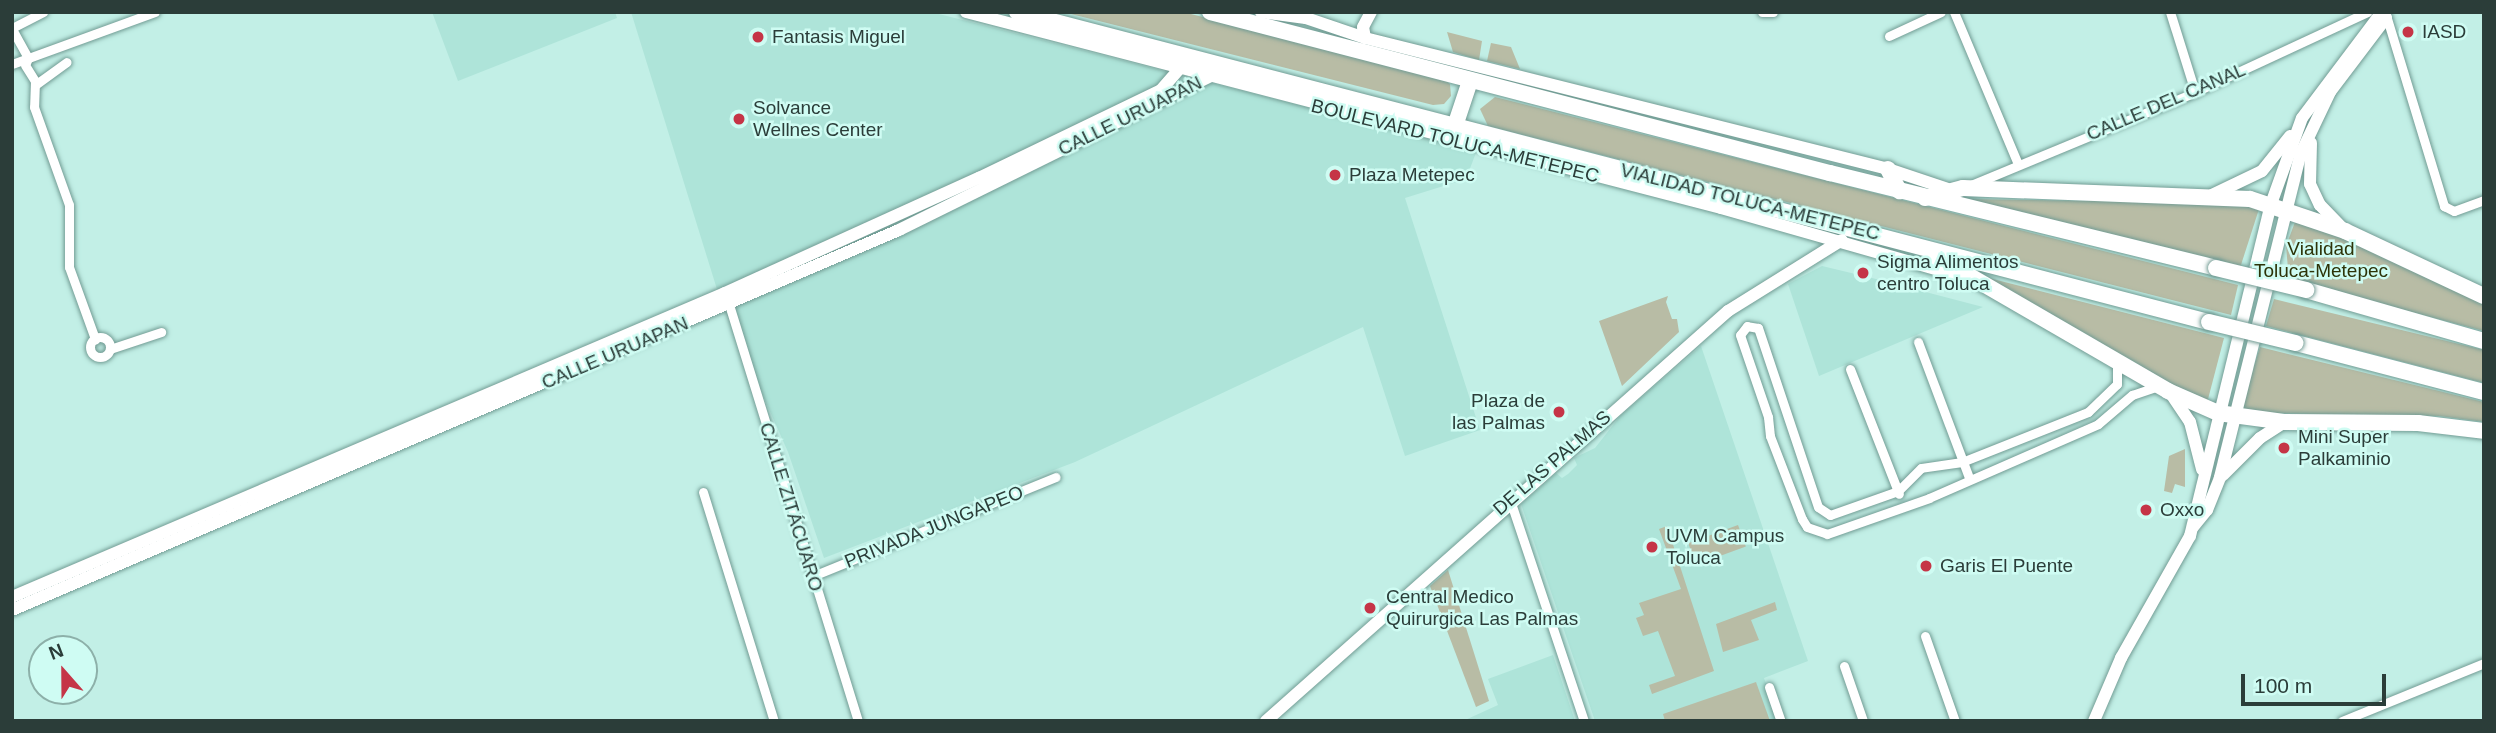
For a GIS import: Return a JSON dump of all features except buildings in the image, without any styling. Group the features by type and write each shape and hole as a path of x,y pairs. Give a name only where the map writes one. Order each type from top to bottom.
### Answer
{"highway":[{"name":"VIALIDAD TOLUCA-METEPEC","path":"1017,12 1134,50 1455,126 1477,139 1702,191 1819,227 1856,230 2484,392"},
{"path":"1210,12 1283,19"},
{"path":"1263,19 1335,45 1470,81 1925,198 2306,290 2484,341"},
{"path":"1335,45 1360,37 1380,57"},
{"path":"1455,126 1470,81"},
{"path":"1888,169 1899,191"},
{"path":"1925,198 1956,189 2207,197 2278,207 2345,231 2484,296"},
{"path":"1702,191 1721,208"},
{"path":"1918,246 2164,388 2218,413 2285,422 2418,423 2484,431"}],"main road":[{"name":"BOULEVARD TOLUCA-METEPEC","path":"966,12 1134,50 1179,69 1209,77 1477,139 1721,208 1819,227 1839,241 1983,284"},
{"path":"1283,19 1306,18 1326,12"},
{"path":"1360,37 1371,12"},
{"path":"2094,721 2121,658 2193,527 2207,510 2220,477 2236,417 2278,207 2316,118 2385,13"},
{"path":"2207,197 2262,171 2385,13"},
{"path":"1306,18 1360,37 1888,169 1956,189"},
{"name":"CALLE URUAPAN","path":"727,299 1161,90 1179,69"},
{"name":"CALLE URUAPAN","path":"12,610 56,585 476,405 899,230 1209,77"},
{"path":"2193,527 2218,413 2302,118"},
{"path":"2316,118 2309,153 2309,184 2320,205 2345,231"},
{"name":"DE LAS PALMAS","path":"1266,721 1510,500 1728,310 1856,230"},
{"path":"2164,388 2190,422 2203,477"},
{"path":"2220,477 2253,443 2285,422"},
{"name":"CALLE URUAPAN","path":"12,597 56,585"}],"street":[{"path":"43,12 12,29 35,85 34,107 71,214 69,267 94,339"},
{"path":"12,64 27,61 138,15 155,12"},
{"path":"1762,12 1773,12"},
{"path":"1889,36 1941,12"},
{"path":"1954,12 2018,164"},
{"path":"2170,12 2195,92"},
{"name":"CALLE DEL CANAL","path":"1956,189 2195,92 2367,12"},
{"path":"2385,13 2444,206 2454,211 2484,200"},
{"path":"35,85 67,62"},
{"name":"CALLE ZITÁCUARO","path":"727,299 858,721"},
{"path":"2117,361 2117,384 2101,404 1962,462 1921,468 1898,491 1826,514 1818,508 1798,450 1794,425 1785,411 1758,328 1747,326 1740,335 1768,417 1768,430 1802,519 1816,532 1838,531 1903,504 1936,495 2115,413 2132,395 2164,388"},
{"path":"94,339 90,345 94,355 104,356 110,349 161,332"},
{"path":"94,339 107,340 110,349"},
{"path":"1918,342 1969,478"},
{"path":"1850,369 1903,504"},
{"path":"2117,384 2132,395"},
{"path":"2101,404 2115,413"},
{"path":"1768,417 1785,411"},
{"path":"1780,456 1798,450"},
{"name":"PRIVADA JUNGAPEO","path":"813,576 1056,477"},
{"path":"703,492 774,721"},
{"path":"1510,500 1584,721"},
{"path":"1925,636 1955,721"},
{"path":"2342,721 2484,663"},
{"path":"1844,666 1863,721"},
{"path":"1769,687 1781,721"}],"shaded area":[{"path":"432,12 615,12 617,18 458,81"},
{"path":"631,12 931,12 1477,150 1466,179 1405,198 1480,430 1405,456 1363,327 1075,462 824,558 788,452 720,299"},
{"path":"1822,266 1983,307 1819,376 1788,284"},
{"name":"UVM Campus Toluca","path":"1701,346 1808,661 1764,678 1779,721 1595,721 1521,504 1556,473 1562,478 1568,474 1577,465 1574,458 1595,448 1621,415"},
{"path":"1553,655 1575,721 1463,721 1498,705 1488,679"}],"green space":[{"path":"1063,12 1183,12 1440,77 1450,84 1451,96 1444,104 1433,105"},
{"path":"1447,32 1482,41 1479,60 1453,52"},
{"path":"1491,43 1511,47 1520,69 1487,61"},
{"path":"1495,97 2238,285 2231,315 1488,126 1480,109"},
{"path":"1964,199 2236,203 2259,209 2240,268"},
{"name":"Vialidad Toluca-Metepec","path":"2295,222 2327,231 2484,303 2484,331 2289,280 2286,246"},
{"path":"1977,275 2224,338 2207,403 2197,399"},
{"path":"1668,296 1666,302 1672,319 1677,319 1679,332 1622,386 1599,321"},
{"path":"2274,299 2484,350 2484,383 2266,326"},
{"path":"2260,347 2484,402 2484,422 2439,416 2253,413 2241,408"},
{"path":"2185,449 2185,487 2175,484 2172,493 2164,491 2169,456"},
{"path":"1738,525 1746,547 1696,565 1688,543"},
{"path":"1667,526 1714,671 1652,694 1649,685 1675,676 1658,631 1643,636 1636,618 1644,615 1639,603 1681,589 1659,529"},
{"path":"1448,570 1489,701 1476,707 1430,586"},
{"path":"1775,602 1777,610 1751,620 1759,640 1723,652 1716,624"},
{"path":"1756,682 1770,721 1665,721 1663,714"}],"place":[{"name":"IASD","path":"2408,32"},
{"name":"Fantasis Miguel","path":"758,37"},
{"name":"Solvance Wellnes Center","path":"739,119"},
{"name":"Plaza Metepec","path":"1335,175"},
{"name":"Sigma Alimentos centro Toluca","path":"1863,273"},
{"name":"Plaza de las Palmas","path":"1559,412"},
{"name":"Mini Super Palkaminio","path":"2284,448"},
{"name":"Oxxo","path":"2146,510"},
{"name":"UVM Campus Toluca","path":"1652,547"},
{"name":"Garis El Puente","path":"1926,566"},
{"name":"Central Medico Quirurgica Las Palmas","path":"1370,608"}]}
